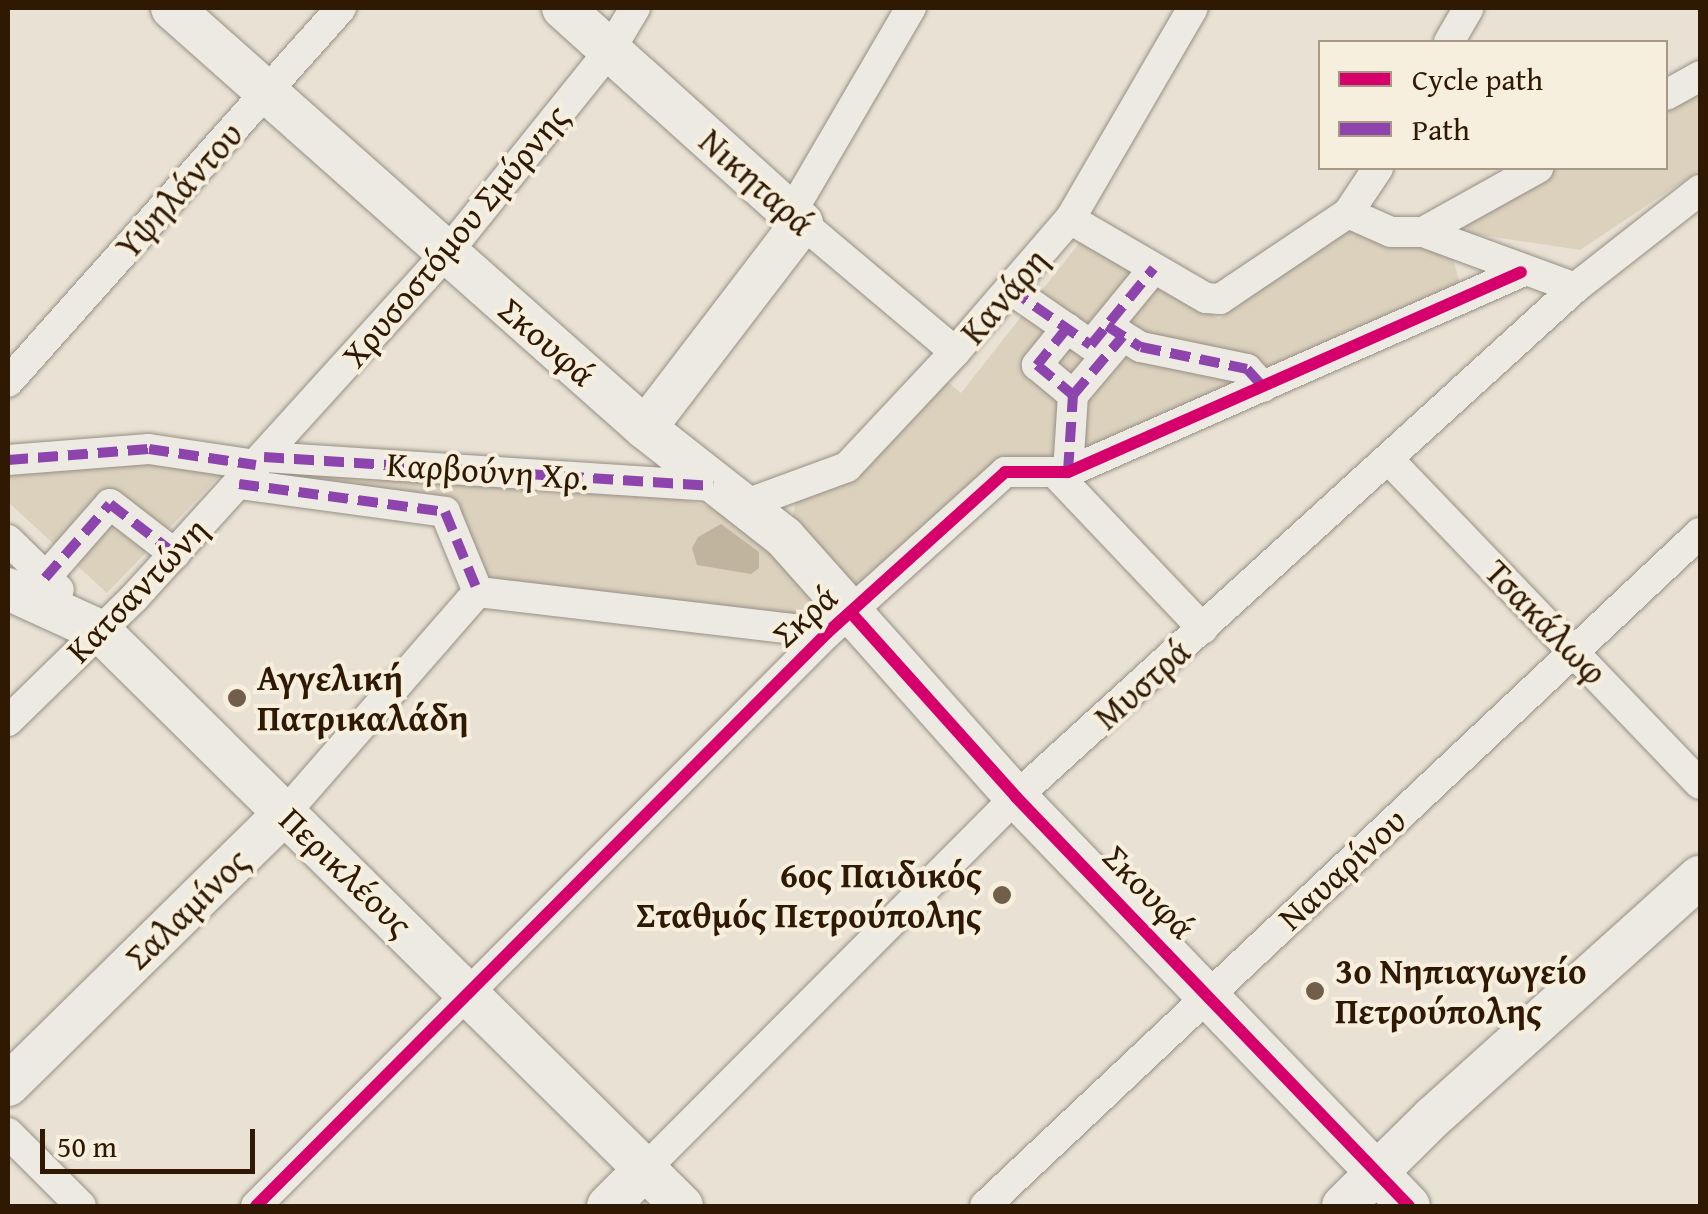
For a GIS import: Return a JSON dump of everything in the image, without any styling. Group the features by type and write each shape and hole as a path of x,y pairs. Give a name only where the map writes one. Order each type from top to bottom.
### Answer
{"street":[{"name":"Σκουφά","path":"172,8 269,90 446,254 645,428 784,537 840,624 1016,798 1409,1206"},
{"name":"Υψηλάντου","path":"10,376 341,8"},
{"name":"Νικηταρά","path":"562,8 797,218 956,352"},
{"name":"Χρυσοστόμου Σμύρνης","path":"253,468 446,254 610,50 635,8"},
{"path":"645,428 797,218 912,8"},
{"name":"Κανάρη","path":"727,496 847,468 956,352 1070,219 1194,8"},
{"path":"1450,40 1469,8"},
{"path":"1668,94 1700,76"},
{"path":"1070,219 1154,268 1220,300 1348,213 1377,170"},
{"path":"1423,232 1534,170"},
{"name":"Μυστρά","path":"608,1206 1016,798 1391,462 1574,288 1700,190"},
{"path":"1348,213 1391,232 1423,232 1521,272 1574,288"},
{"path":"1154,268 1074,395 1062,474 1203,629"},
{"name":"Σκρά","path":"256,1206 840,624 1005,472 1062,474 1521,272"},
{"path":"1010,289 1091,345 1115,331"},
{"path":"1067,328 1036,365 1074,395"},
{"path":"1115,331 1141,347 1247,369 1263,387"},
{"path":"8,460 149,449 253,468 445,512 478,592 840,624"},
{"name":"Τσακάλωφ","path":"1391,462 1700,784"},
{"name":"Καρβούνη Χρ.","path":"253,468 727,496"},
{"name":"Κατσαντώνη","path":"8,721 175,554 253,468"},
{"path":"8,540 26,583 110,504 175,554"},
{"name":"Ναυαρίνου","path":"985,1206 1700,533"},
{"name":"Περικλέους","path":"26,583 100,631 682,1206"},
{"name":"Σαλαμίνος","path":"8,1085 285,813 478,592"},
{"path":"1343,1206 1700,877"},
{"path":"8,1133 81,1206"}],"shaded area":[{"path":"1700,84 1700,170 1580,250 1467,233 1466,220 1553,170 1668,170 1668,103"},
{"path":"1353,222 1388,247 1410,242 1453,259 1461,287 1078,457 1000,463 856,598 791,523 796,502 847,480 940,375 961,393 1084,237 1219,319"},
{"path":"143,458 224,471 107,593 8,502 8,469"},
{"path":"305,470 670,496 711,507 745,528 802,582 814,604 811,621 504,589 479,575 450,503 304,479"},
{"path":"721,524 759,552 759,568 751,574 697,565 692,548 698,537"}],"marked path":[{"path":"1010,289 1091,345 1154,268"},
{"path":"1107,326 1141,347 1247,369 1263,387"},
{"path":"1067,328 1037,365 1073,395"},
{"path":"1068,472 1073,395 1123,336"},
{"path":"8,460 149,449 256,465"},
{"path":"264,457 713,486"},
{"path":"239,484 445,512 478,592"},
{"path":"45,578 110,504 175,554"}],"cycle path":[{"path":"256,1206 827,633 1005,472 1068,472 1521,272"},
{"path":"852,614 1016,797 1409,1206"}],"place":[{"name":"Αγγελική Πατρικαλάδη","path":"237,698"},
{"name":"6ος Παιδικός Σταθμός Πετρούπολης","path":"1002,895"},
{"name":"3ο Νηπιαγωγείο Πετρούπολης","path":"1315,991"}]}
